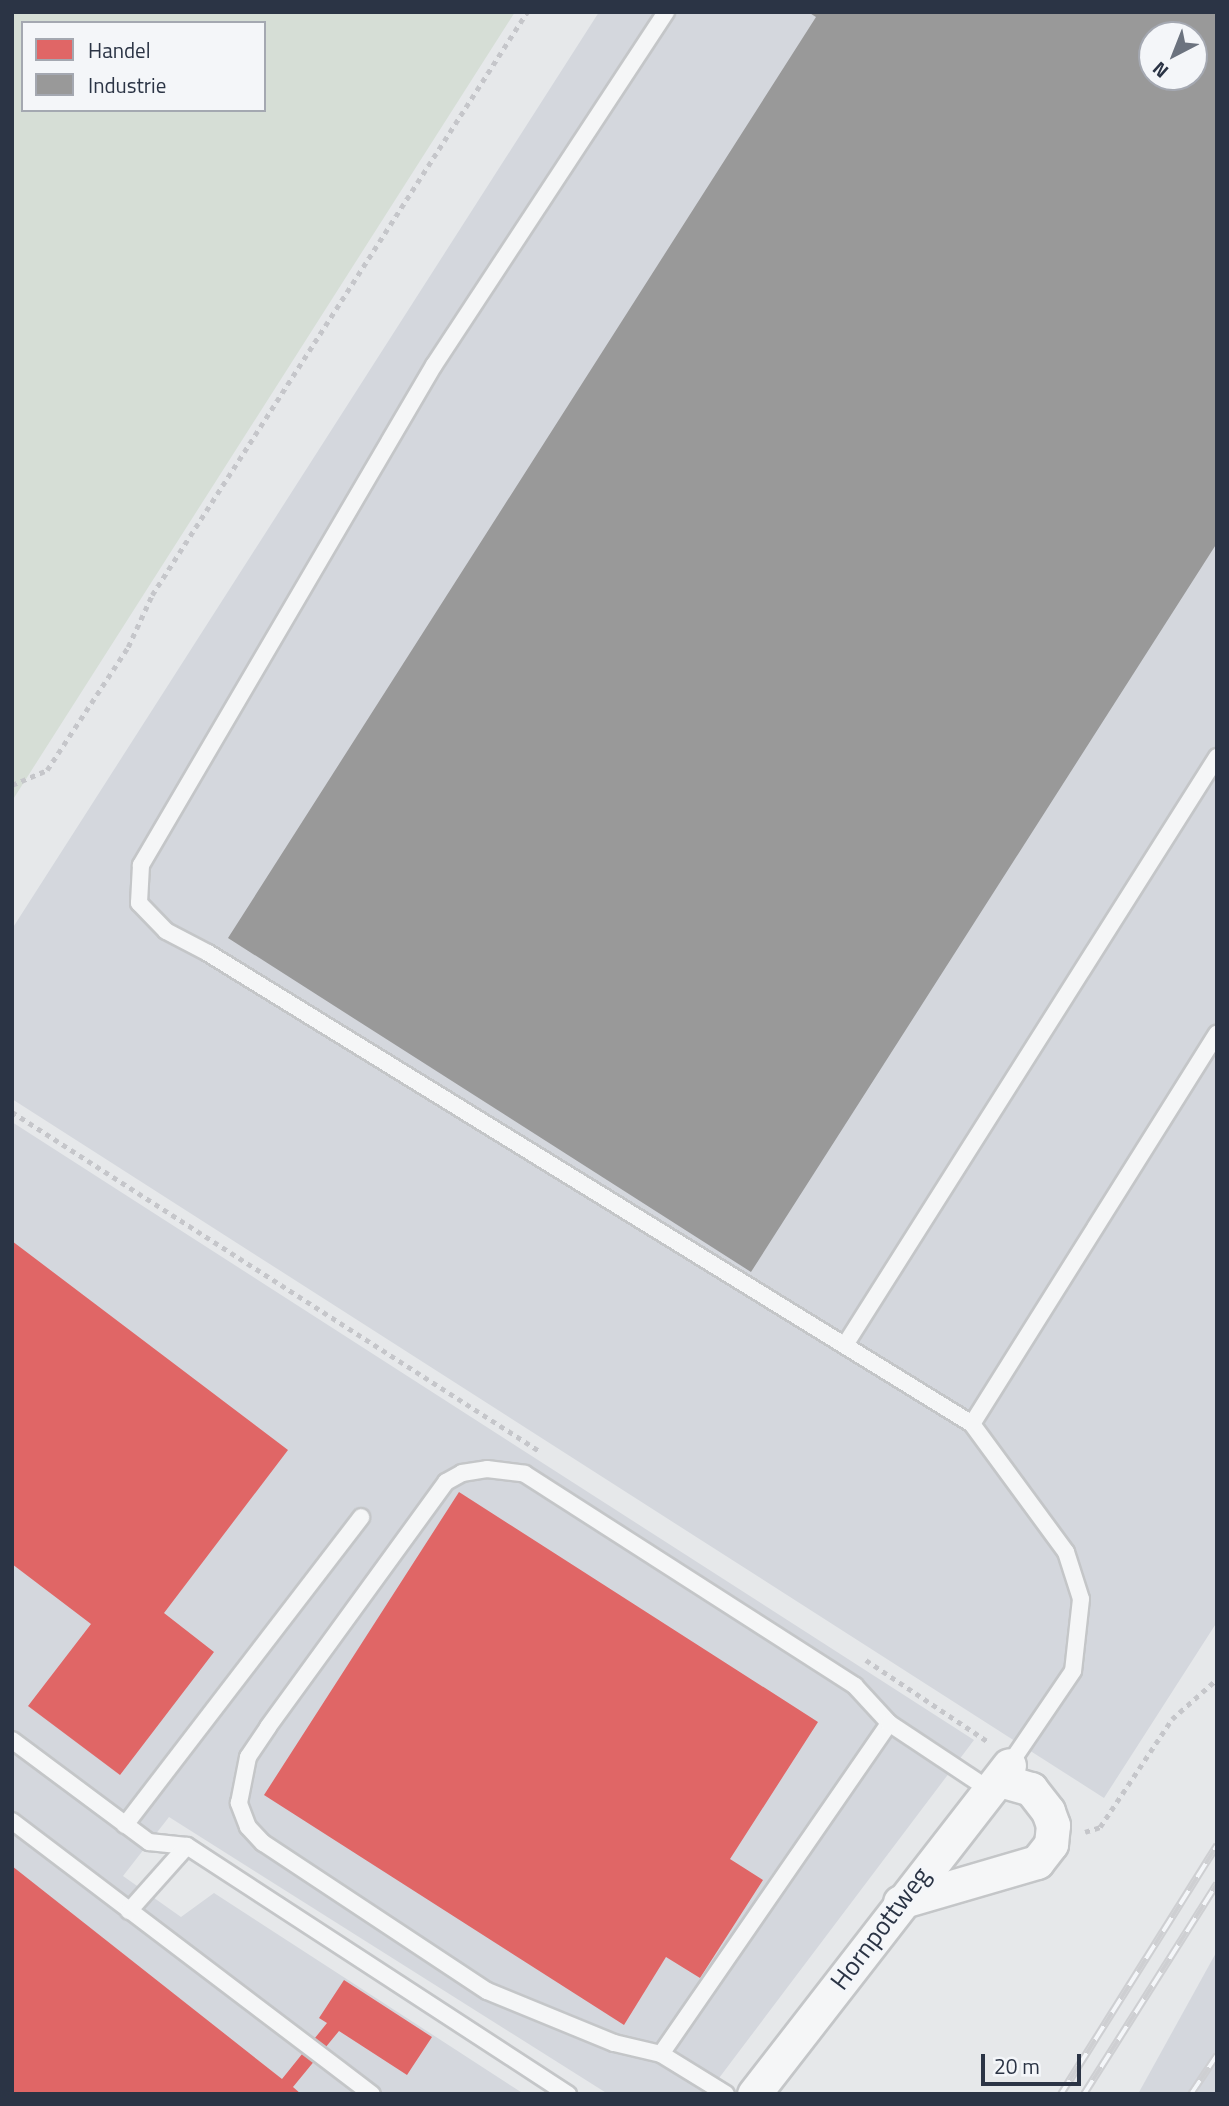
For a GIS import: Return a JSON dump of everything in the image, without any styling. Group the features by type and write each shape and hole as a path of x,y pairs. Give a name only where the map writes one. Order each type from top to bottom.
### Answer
{"street":[{"path":"900,1902 960,1882 1009,1874 1037,1863 1051,1844 1053,1825 1042,1799 1021,1785 998,1778"},
{"name":"Hornpottweg","path":"754,2094 998,1778"}],"lane":[{"path":"666,12 434,365 141,865 139,903 166,932 208,953 972,1424 1066,1552 1081,1599 1073,1671 998,1778 890,1723 855,1686 525,1474 487,1469 462,1472 446,1482 268,1727 241,1777 239,1803 248,1827 262,1843 487,1991 614,2043 660,2054 726,2094"},
{"path":"845,1345 1217,757"},
{"path":"972,1424 1217,1033"},
{"path":"125,1825 361,1517"},
{"path":"660,2054 890,1723"},
{"path":"12,1740 149,1842 187,1846 544,2087 568,2094"},
{"path":"12,1821 372,2094"},
{"path":"129,1911 187,1846"}],"path":[{"path":"12,785 47,770 128,647 152,595 527,12"},
{"path":"12,1112 554,1460"},
{"path":"860,1657 978,1732 998,1778"},
{"path":"1051,1844 1100,1827 1172,1719 1217,1679"}],"shaded area":[{"path":"12,12 515,12 12,801"},
{"path":"599,12 1217,12 1217,1622 1104,1798 12,1099 12,929"},
{"path":"12,1122 974,1740 707,2094 608,2094 169,1817 123,1876 181,1917 214,1893 524,2094 12,2094"},
{"path":"1217,1951 1217,2094 1138,2094"}],"building: Handel":[{"path":"12,1241 288,1450 164,1613 214,1652 120,1775 28,1706 91,1624 12,1564"},
{"path":"459,1492 818,1722 730,1859 763,1880 700,1978 666,1957 624,2025 264,1795"},
{"path":"12,1866 282,2079 327,2023 319,2018 344,1980 432,2037 407,2075 339,2031 293,2087 301,2094 12,2094"}],"building: Industrie":[{"path":"808,12 1217,12 1217,543 751,1272 228,938 816,17"}],"railway":[{"path":"1061,2094 1217,1845"},
{"path":"1084,2094 1217,1884"},
{"path":"1191,2094 1217,2055"}]}
